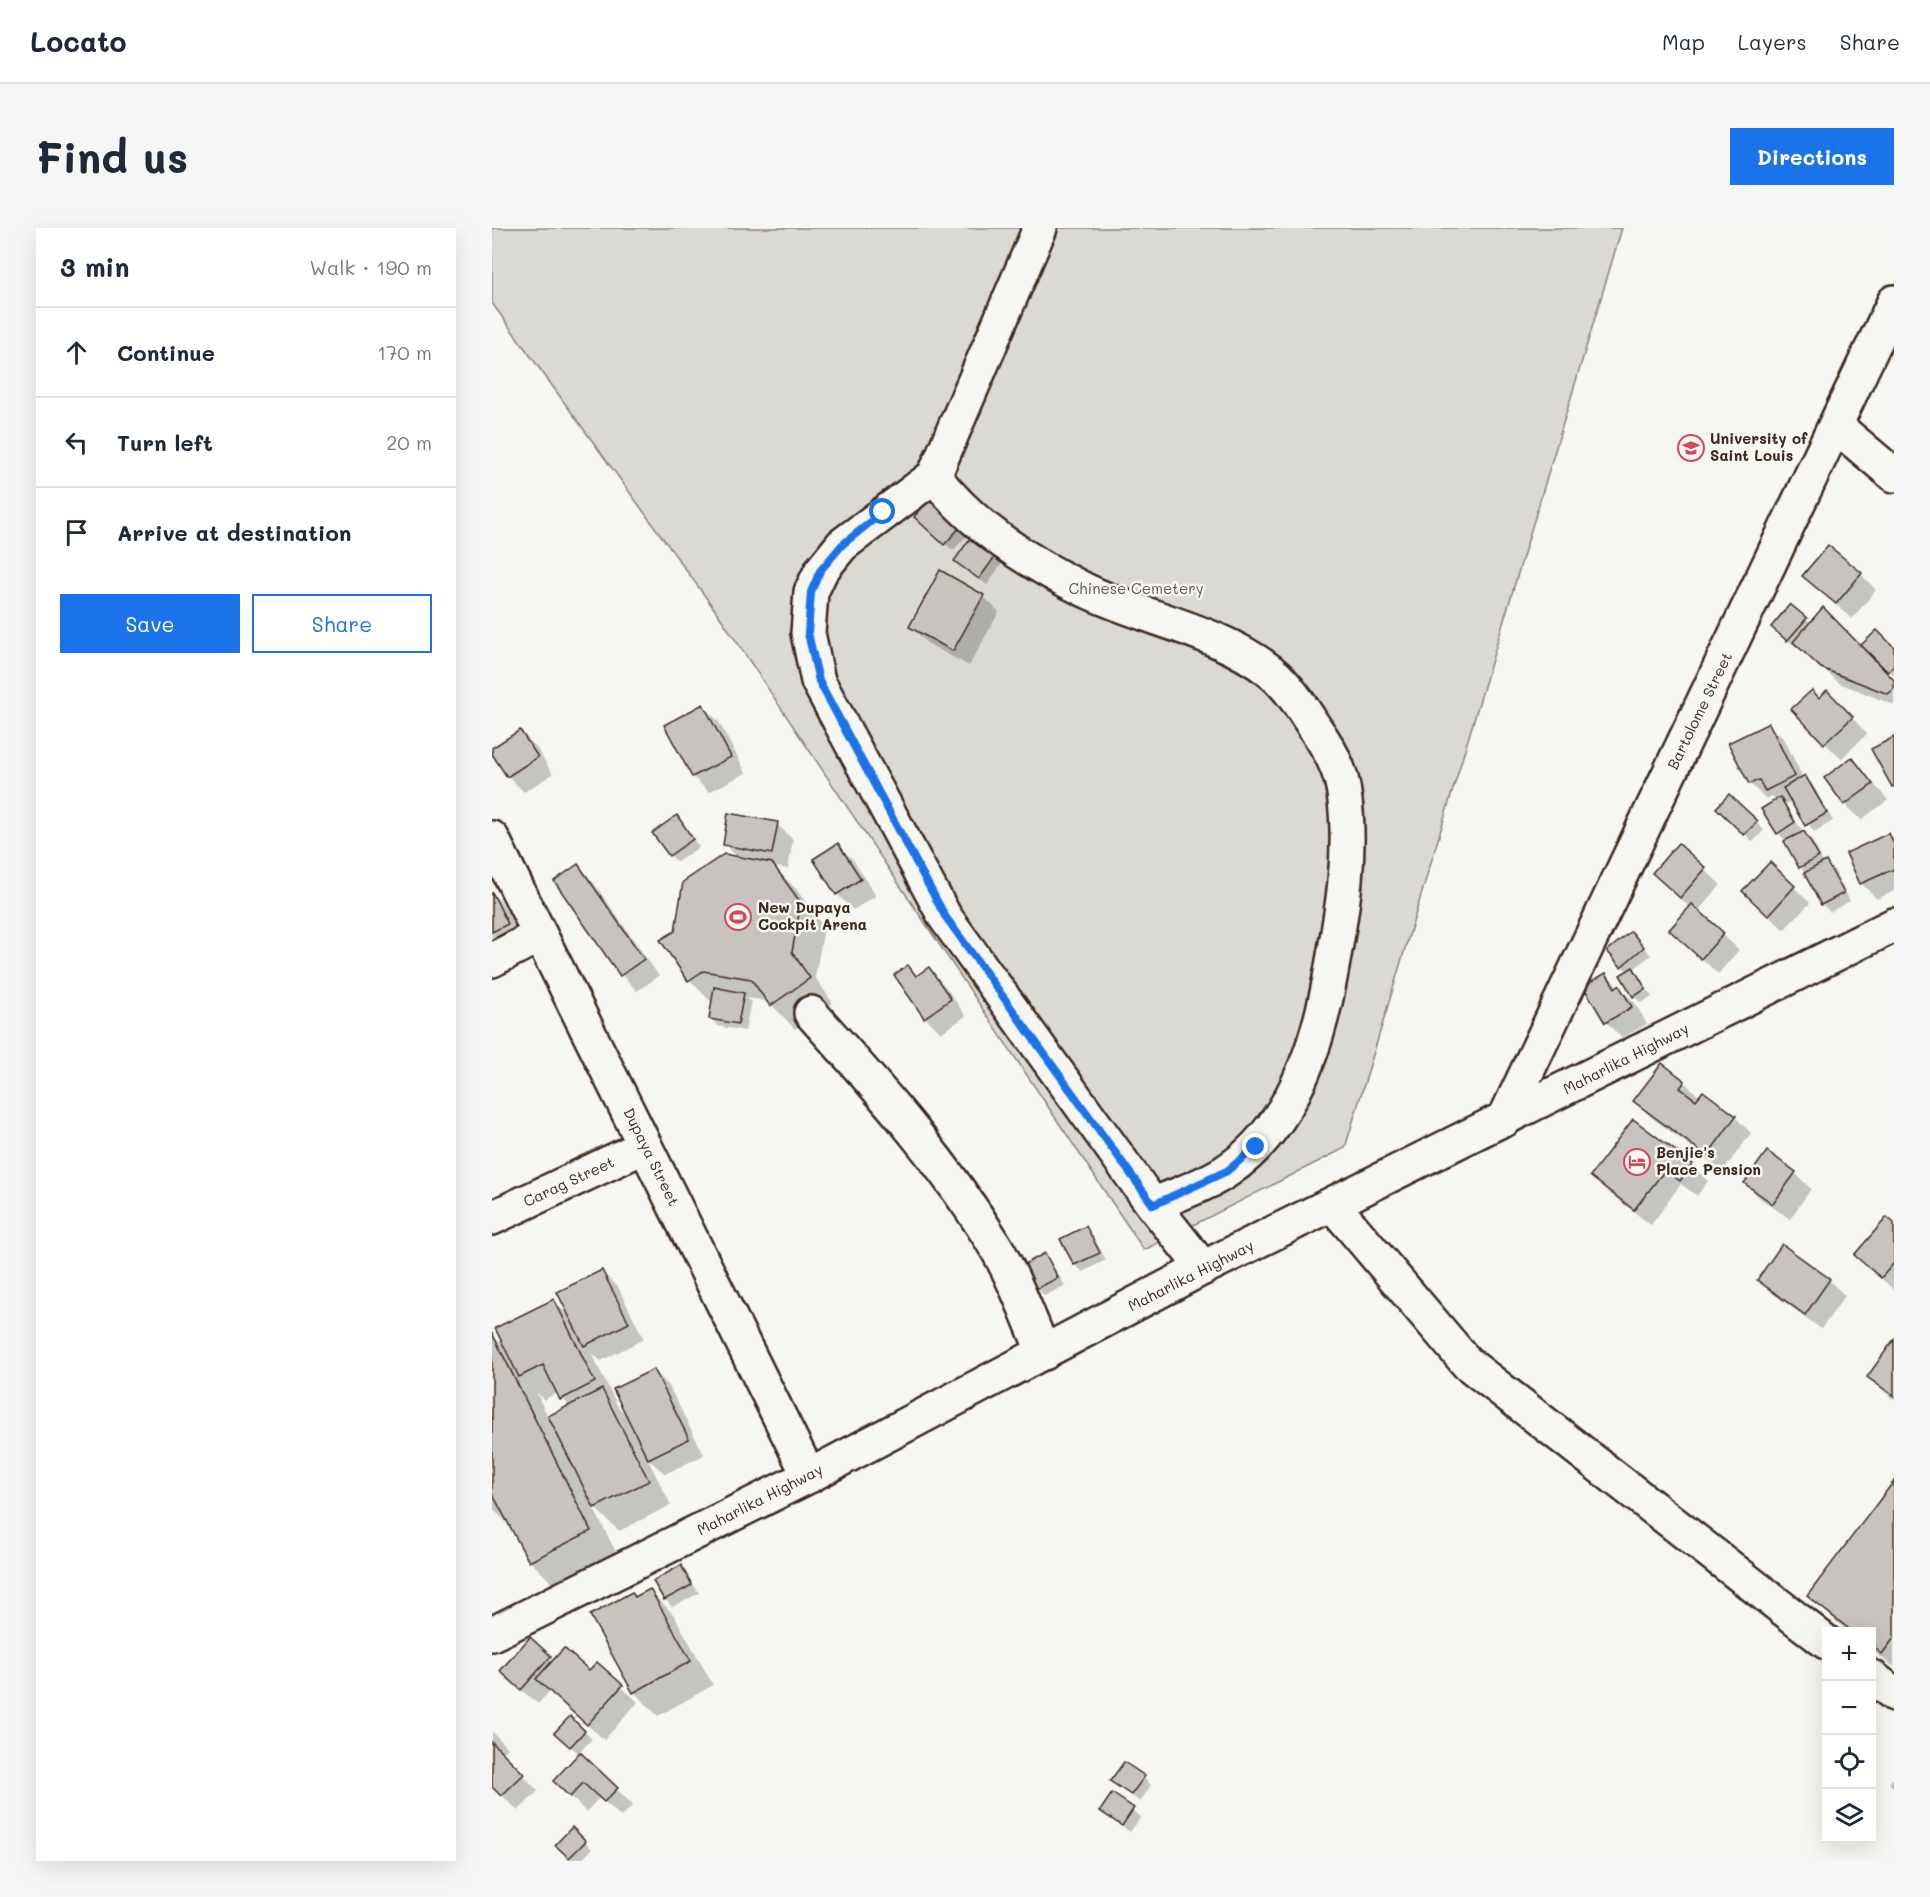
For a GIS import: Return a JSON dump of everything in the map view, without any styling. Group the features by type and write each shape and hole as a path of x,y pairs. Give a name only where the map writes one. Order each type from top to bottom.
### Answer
{"main road":[{"path":"1040,228 934,476 842,545 820,571 811,592 808,633 819,681 945,916 1153,1205 1203,1268"},
{"name":"Bartolome Street","path":"1504,1120 1894,302"},
{"path":"1836,426 1894,474"},
{"path":"934,476 968,515 1024,557 1087,591 1225,645 1270,672 1304,710 1332,753 1341,782 1347,858 1327,995 1310,1054 1281,1116 1256,1147 1227,1171 1153,1205"},
{"name":"Dupaya Street","path":"492,838 809,1476"},
{"name":"Maharlika Highway","path":"492,1634 809,1476 1203,1268 1894,925"},
{"path":"492,960 540,935"},
{"path":"810,1013 896,1108 953,1180 998,1251 1044,1353"},
{"name":"Carag Street","path":"492,1218 645,1146"},
{"path":"1333,1204 1467,1363 1822,1638"},
{"path":"1876,1680 1894,1694"}],"green space":[{"name":"Chinese Cemetery","path":"492,228 1622,228 1345,1148 1144,1250 718,614 492,303"}],"building":[{"path":"932,497 962,525 944,545 914,517"},
{"path":"976,530 1001,548 979,579 954,561"},
{"path":"1828,545 1862,573 1836,604 1802,576"},
{"path":"940,570 984,595 953,651 909,627"},
{"path":"1790,604 1807,618 1787,641 1771,627"},
{"path":"1823,607 1894,680 1894,689 1888,694 1821,668 1793,642"},
{"path":"1877,630 1894,647 1894,666 1888,672 1861,645"},
{"path":"1812,690 1819,698 1827,690 1853,717 1824,744 1791,709"},
{"path":"703,704 731,757 692,777 664,725"},
{"path":"1769,723 1795,776 1765,791 1759,780 1749,784 1728,743"},
{"path":"520,730 538,757 507,777 492,754 492,748"},
{"path":"1894,737 1894,786 1892,787 1871,749"},
{"path":"1852,757 1873,784 1844,805 1824,778"},
{"path":"1805,775 1827,813 1805,826 1783,788"},
{"path":"1729,794 1758,821 1744,835 1716,808"},
{"path":"1780,797 1795,822 1777,834 1761,809"},
{"path":"728,813 778,822 772,854 723,845"},
{"path":"677,815 693,839 669,856 652,833"},
{"path":"1804,831 1819,857 1799,868 1784,841"},
{"path":"1889,833 1894,844 1894,869 1860,884 1846,853"},
{"path":"838,843 861,879 836,895 813,859"},
{"path":"1678,843 1706,868 1680,898 1652,873"},
{"name":"New Dupaya Cockpit Arena","path":"724,854 772,863 801,903 792,952 810,978 770,1006 751,979 703,971 688,981 660,940 675,931 683,882"},
{"path":"1826,861 1844,893 1821,905 1804,873"},
{"path":"1770,862 1795,886 1768,916 1742,891"},
{"path":"578,864 644,959 620,976 554,881"},
{"path":"492,892 508,924 492,932"},
{"path":"1692,904 1724,933 1701,959 1669,930"},
{"path":"1631,931 1644,947 1621,967 1607,951"},
{"path":"908,965 916,976 929,967 951,999 924,1018 894,975"},
{"path":"1633,967 1646,989 1633,997 1620,975"},
{"path":"1606,973 1615,988 1619,985 1632,1007 1605,1023 1583,986"},
{"path":"714,987 744,993 738,1024 709,1019"},
{"path":"1662,1063 1685,1081 1680,1088 1696,1100 1703,1091 1736,1116 1707,1156 1633,1101"},
{"path":"1633,1119 1693,1164 1680,1181 1665,1170 1634,1210 1590,1176"},
{"path":"1767,1151 1796,1172 1773,1204 1744,1183"},
{"path":"1887,1217 1894,1223 1894,1263 1881,1278 1854,1255"},
{"path":"1086,1226 1100,1253 1074,1265 1060,1239"},
{"path":"1782,1244 1830,1279 1805,1315 1757,1280"},
{"path":"1045,1253 1058,1278 1036,1289 1023,1265"},
{"path":"602,1270 629,1323 584,1346 557,1292"},
{"path":"554,1299 595,1382 560,1400 543,1365 519,1377 495,1328"},
{"path":"492,1333 591,1531 529,1562 492,1493"},
{"path":"1894,1339 1894,1396 1867,1377"},
{"path":"654,1369 689,1439 648,1459 613,1389"},
{"path":"602,1389 649,1481 594,1508 548,1416"},
{"path":"1894,1481 1894,1638 1882,1654 1876,1649 1876,1627 1847,1627 1807,1596"},
{"path":"681,1565 692,1585 664,1600 653,1581"},
{"path":"650,1589 691,1661 633,1693 590,1615 632,1592 635,1597"},
{"path":"530,1637 551,1656 521,1690 500,1671"},
{"path":"564,1648 589,1670 597,1662 623,1685 587,1725 536,1679"},
{"path":"570,1716 585,1731 570,1747 554,1733"},
{"path":"492,1742 524,1774 501,1796 492,1787"},
{"path":"580,1752 618,1788 604,1802 583,1783 570,1797 553,1781"},
{"path":"1124,1762 1145,1776 1131,1795 1110,1781"},
{"path":"1112,1793 1134,1808 1122,1826 1100,1811"},
{"path":"572,1827 586,1841 569,1858 555,1845"}],"place":[{"name":"University of Saint Louis","path":"1691,448"},
{"name":"New Dupaya Cockpit Arena","path":"738,917"},
{"name":"Benjie's Place Pension","path":"1637,1162"}],"route":[{"path":"883,512 842,545 820,571 811,592 808,633 819,681 945,916 1153,1205 1227,1171 1256,1147"}]}
